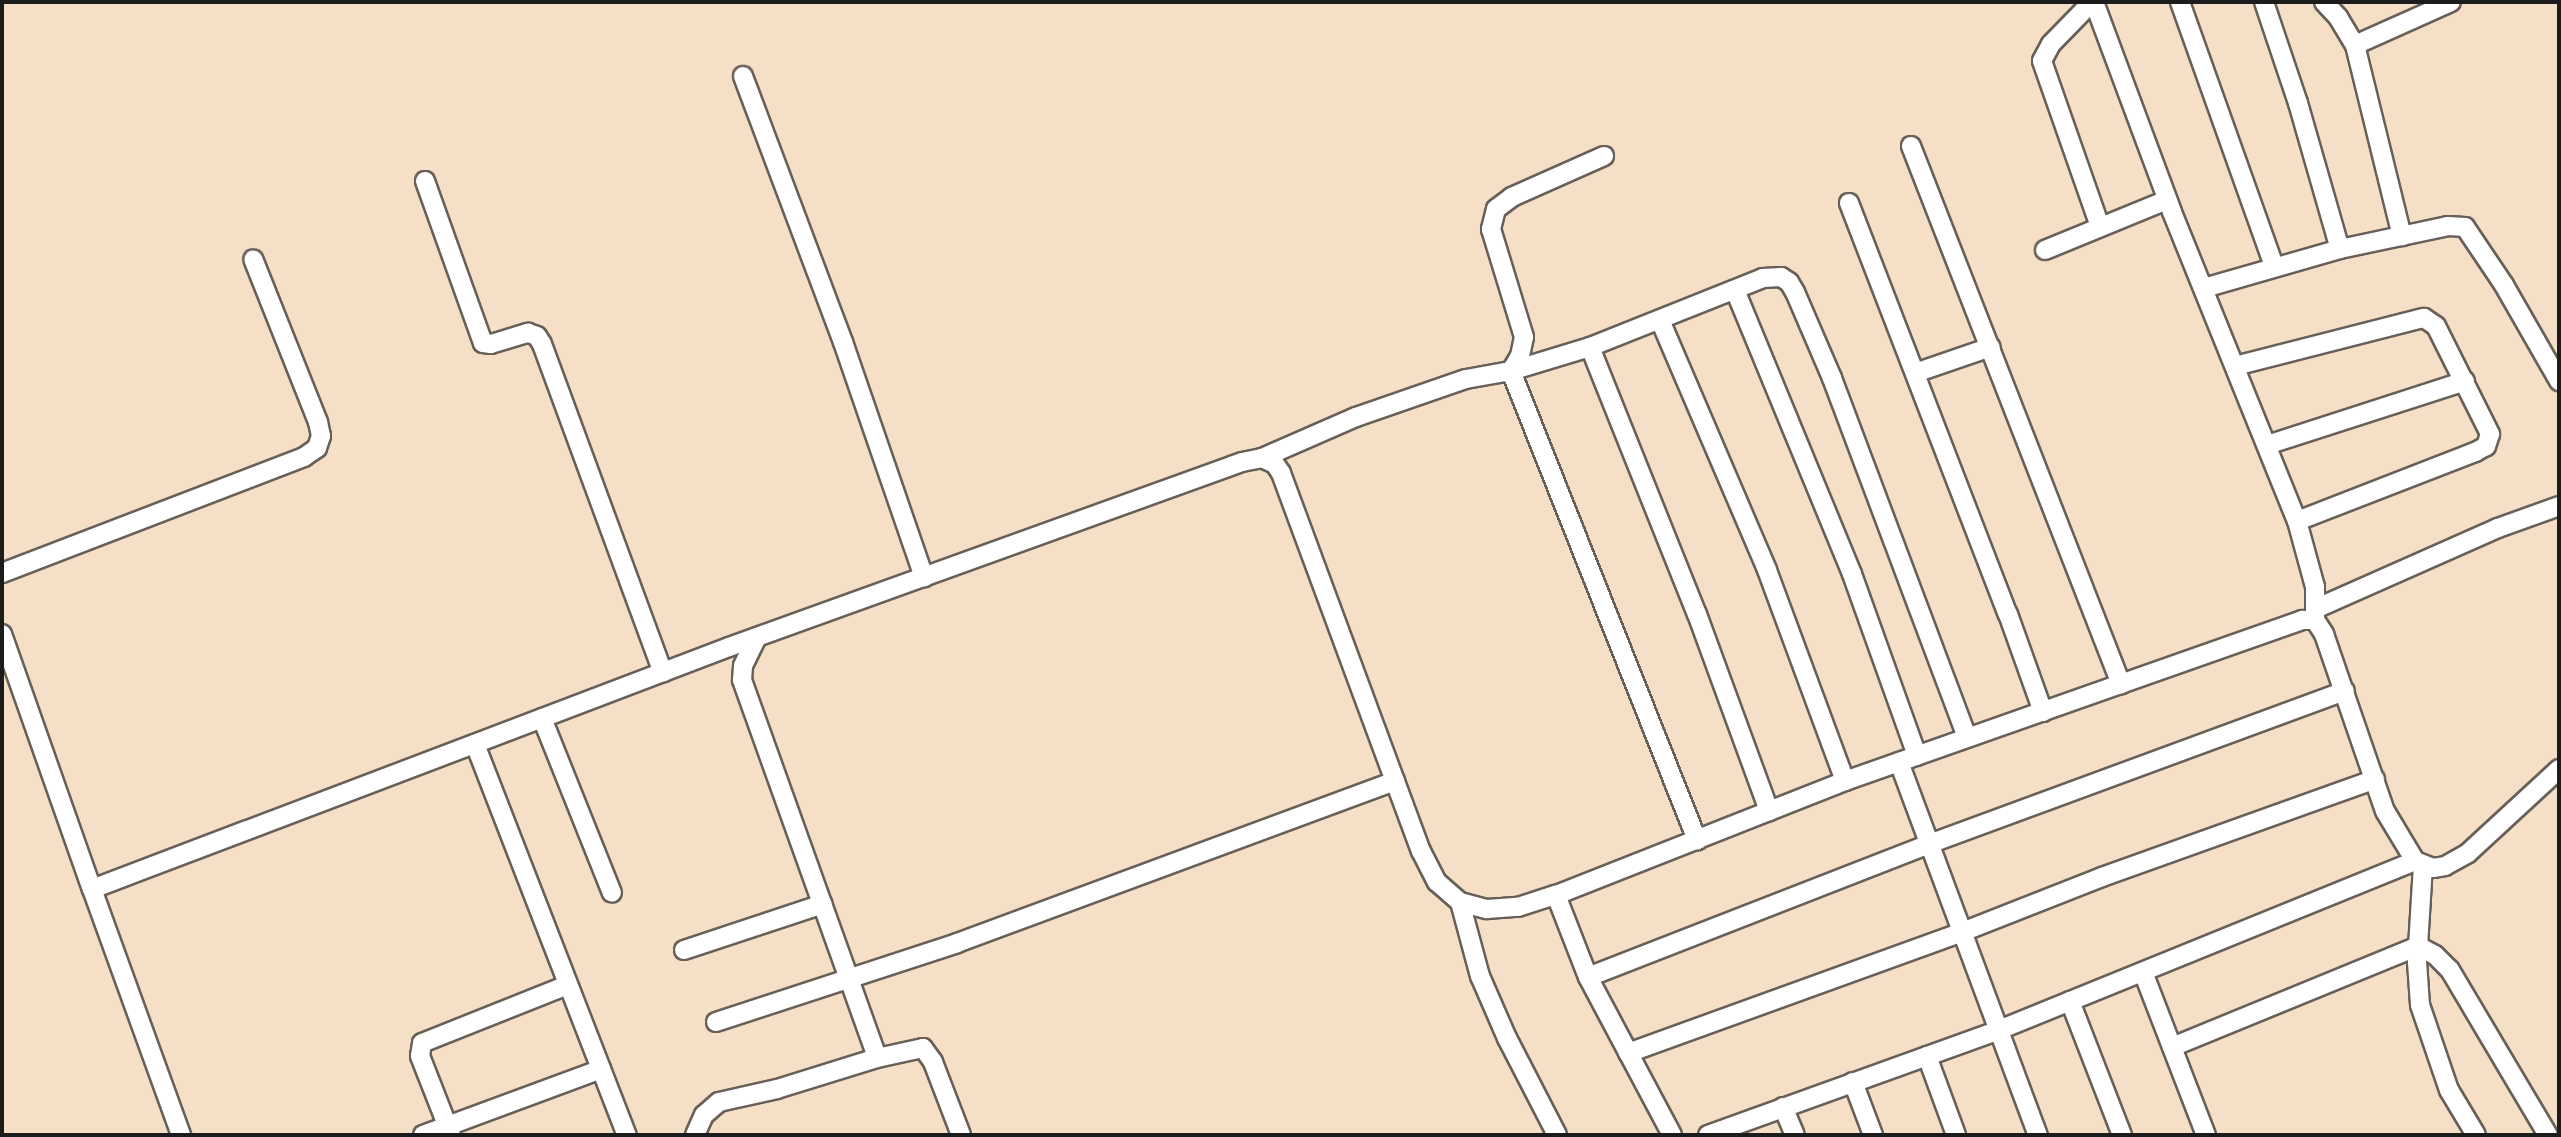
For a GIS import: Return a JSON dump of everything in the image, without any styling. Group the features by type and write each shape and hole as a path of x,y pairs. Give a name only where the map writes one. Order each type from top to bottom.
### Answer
{"street":[{"path":"2100,227 2042,61 2043,53 2093,2 2167,200 2297,521 2311,566 2315,614 2333,655 2385,811 2419,863 2420,1005 2449,1090 2476,1135"},
{"path":"2180,2 2274,266"},
{"path":"2264,2 2298,103 2340,249"},
{"path":"2324,2 2338,17 2355,45 2402,236"},
{"path":"2355,45 2451,2"},
{"path":"743,76 838,329 924,577"},
{"path":"1911,146 2121,684"},
{"path":"1511,371 1520,356 1524,337 1493,236 1492,220 1496,209 1512,197 1604,156"},
{"path":"425,181 483,343 491,344 528,332 537,336 542,344 663,672"},
{"path":"2045,250 2167,200"},
{"path":"1849,203 2043,712"},
{"path":"2204,288 2340,249 2448,226 2465,227 2498,275 2559,382"},
{"path":"2,573 304,457 317,448 321,436 318,422 253,259"},
{"path":"92,889 757,637 1242,462 1262,458 1356,417 1453,383 1511,371 1590,347 1773,276 1789,282 1795,292 1842,403 1967,738"},
{"path":"1735,290 1852,574 1917,756"},
{"path":"2235,366 2424,318 2436,326 2490,433 2486,446 2297,521"},
{"path":"1660,320 1767,570 1845,781"},
{"path":"1590,347 1697,614 1769,811"},
{"path":"1914,373 1991,347"},
{"path":"1511,371 1697,840"},
{"path":"2267,446 2465,381"},
{"path":"1262,458 1275,464 1280,473 1421,851 1437,882 1460,902 1487,909 1518,907 1556,895 1845,781 2315,614 2460,544 2559,506"},
{"path":"2,634 181,1135"},
{"path":"757,637 743,666 742,680 877,1058"},
{"path":"1588,977 1929,844 2345,691"},
{"path":"542,718 612,894"},
{"path":"475,744 627,1135"},
{"path":"1899,762 2038,1135"},
{"path":"1708,1135 1999,1030 2419,863 2445,866 2468,853 2559,769"},
{"path":"1628,1053 2375,779"},
{"path":"716,1022 957,943 1395,781"},
{"path":"1556,895 1588,977 1672,1135"},
{"path":"1460,902 1469,944 1484,987 1557,1135"},
{"path":"684,950 823,904"},
{"path":"2172,1047 2418,946"},
{"path":"2418,946 2435,955 2451,970 2548,1135"},
{"path":"2143,972 2206,1135"},
{"path":"449,1131 420,1056 422,1043 568,985"},
{"path":"2070,1001 2122,1135"},
{"path":"695,1135 705,1115 719,1102 806,1081 913,1048 923,1048 929,1053 961,1135"},
{"path":"1927,1056 1956,1135"},
{"path":"423,1135 449,1131 601,1069"},
{"path":"1853,1082 1874,1135"},
{"path":"1783,1107 1795,1135"}]}
